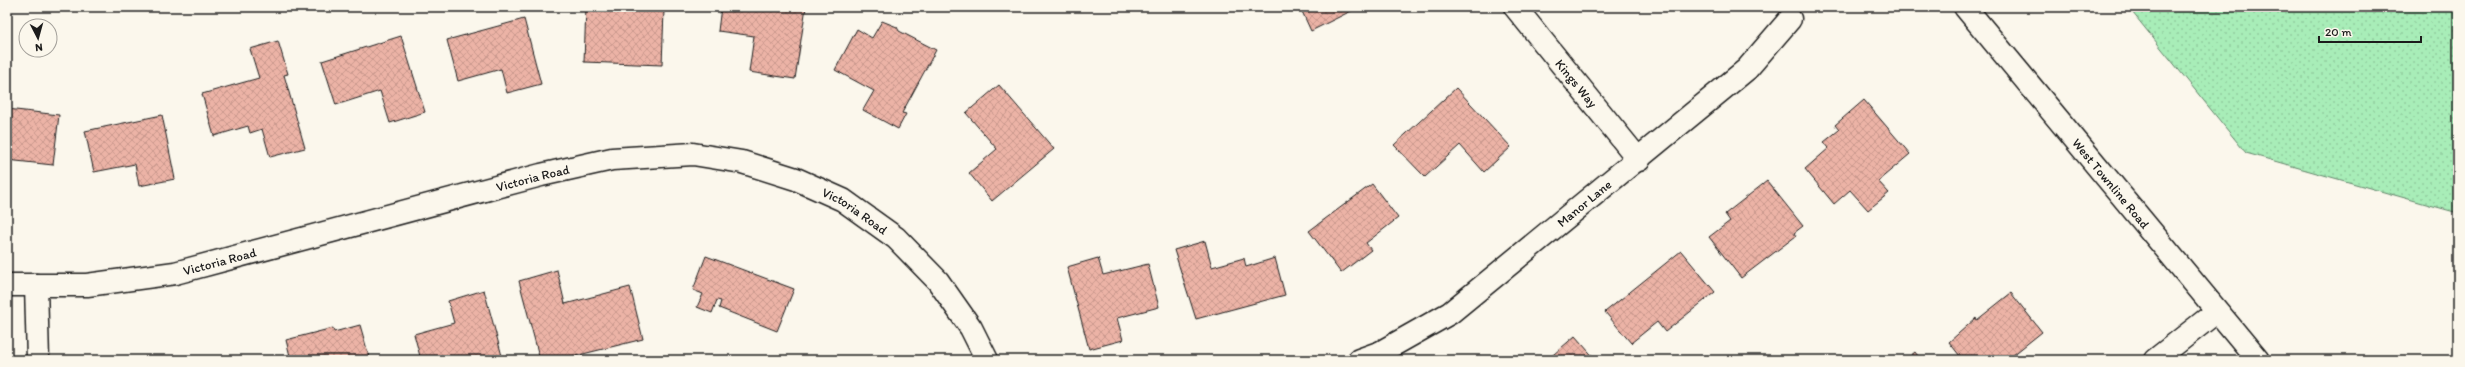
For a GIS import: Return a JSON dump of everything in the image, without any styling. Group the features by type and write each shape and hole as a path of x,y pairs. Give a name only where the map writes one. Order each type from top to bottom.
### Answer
{"street":[{"name":"Kings Way","path":"1515,7 1639,160"},
{"name":"West Townline Road","path":"1965,7 2216,312 2258,360"},
{"name":"Manor Lane","path":"1359,360 1381,352 1450,313 1639,160 1747,69 1790,19"},
{"name":"Victoria Road","path":"7,285 87,285 175,273 541,176 612,160 693,154 742,162 796,179 844,200 896,238 938,281 971,328 986,360"},
{"path":"36,285 38,360"},
{"path":"2155,360 2216,312"}],"green space":[{"path":"2128,7 2458,7 2458,213 2246,153"}],"building":[{"path":"586,7 664,10 662,65 584,62"},
{"path":"721,7 806,7 795,79 749,72 754,36 718,31"},
{"path":"1300,7 1356,7 1357,8 1311,31"},
{"path":"524,19 541,84 507,93 501,69 458,81 447,40"},
{"path":"882,21 897,27 899,31 936,50 902,113 906,114 898,129 863,110 874,91 835,70 857,29 872,38"},
{"path":"401,36 425,112 390,123 380,91 336,105 322,61"},
{"path":"278,41 288,74 284,75 305,148 270,157 262,129 250,133 248,126 214,136 202,94 259,78 250,49"},
{"path":"999,85 1054,149 992,201 969,173 997,149 966,113"},
{"path":"1456,88 1511,147 1484,172 1460,145 1425,177 1394,145"},
{"path":"1864,100 1910,154 1878,181 1889,193 1868,210 1850,190 1834,204 1805,169 1829,148 1824,142 1839,130 1835,125"},
{"path":"7,109 59,115 53,165 7,160"},
{"path":"162,115 175,179 139,186 135,164 94,172 85,131"},
{"path":"1767,181 1803,226 1794,233 1796,236 1741,278 1709,237 1730,221 1725,214"},
{"path":"1372,184 1398,218 1366,243 1371,250 1341,273 1309,231"},
{"path":"1205,241 1212,267 1244,258 1246,267 1275,258 1285,295 1196,319 1174,250"},
{"path":"1681,251 1715,292 1665,332 1657,322 1631,343 1605,312"},
{"path":"706,256 794,289 777,331 719,308 721,301 717,300 712,313 697,307 703,294 693,290"},
{"path":"1098,258 1103,275 1148,264 1159,307 1117,318 1123,340 1089,349 1067,267"},
{"path":"557,270 565,304 630,287 643,339 559,360 540,360 519,281"},
{"path":"484,290 502,356 486,360 421,360 414,334 454,323 448,301"},
{"path":"2011,293 2042,332 2007,360 1963,360 1949,342 1976,318 1977,320"},
{"path":"360,325 370,360 291,360 286,340 333,328 334,332"},
{"path":"1575,336 1596,360 1547,360"},
{"path":"1915,352 1921,360 1905,360"}]}
